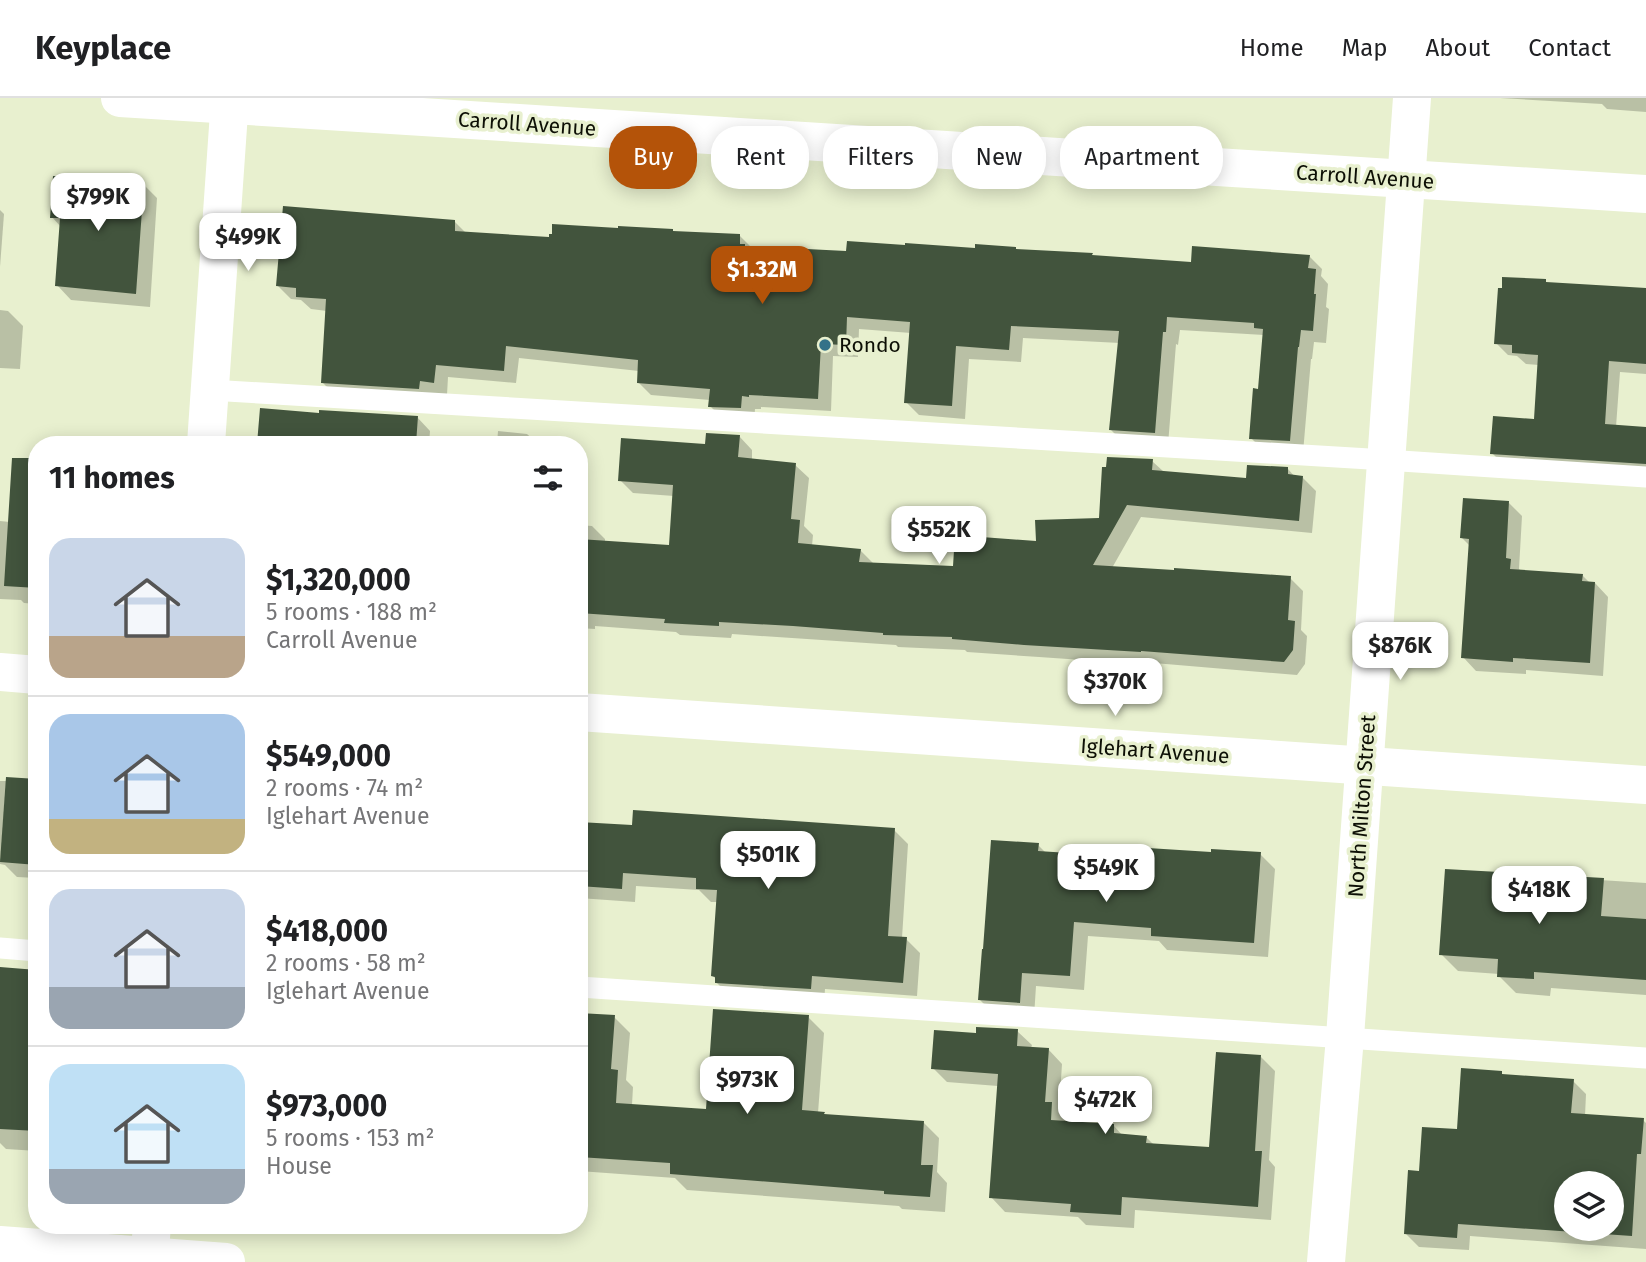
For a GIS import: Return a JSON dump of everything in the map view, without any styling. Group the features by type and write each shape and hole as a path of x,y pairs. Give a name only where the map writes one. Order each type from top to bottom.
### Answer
{"street":[{"name":"Carroll Avenue","path":"120,98 230,102 1646,194"},
{"name":"North Milton Street","path":"1326,1262 1345,1037 1412,98"},
{"path":"207,436 230,102"},
{"path":"0,672 28,674"},
{"name":"Iglehart Avenue","path":"588,713 1646,785"},
{"path":"0,1245 150,1248 226,1262"}],"lane":[{"path":"210,390 1646,477"},
{"path":"0,948 28,950"},
{"path":"588,988 1646,1058"}],"building":[{"path":"53,176 144,182 136,294 55,286 60,218 50,218"},
{"path":"283,206 455,220 455,231 549,237 549,234 552,234 552,224 740,234 740,244 745,246 846,251 847,241 975,248 975,244 1191,262 1192,246 1310,255 1308,268 1316,269 1313,331 1301,330 1290,441 1249,439 1253,388 1258,389 1263,329 1254,328 1254,323 1167,317 1166,332 1163,332 1155,433 1109,430 1119,331 1011,326 1009,350 956,346 952,406 904,403 910,322 847,317 846,345 821,344 818,399 749,395 742,396 741,408 708,407 710,389 637,383 638,360 506,346 504,371 436,365 434,383 420,381 419,389 321,383 326,299 296,297 296,288 276,286"},
{"path":"1502,277 1646,288 1646,364 1609,361 1605,424 1646,427 1646,464 1490,454 1493,416 1534,419 1538,355 1512,353 1512,345 1494,344 1498,288 1502,288"},
{"path":"260,408 418,416 417,436 258,436"},
{"path":"706,433 740,435 738,457 796,463 791,519 800,520 798,543 861,549 859,562 953,566 955,535 1036,541 1035,520 1099,518 1102,467 1106,467 1107,457 1153,459 1152,470 1246,478 1247,465 1288,467 1288,474 1303,476 1299,521 1127,505 1093,565 1291,576 1288,620 1295,621 1293,650 1284,662 1024,645 952,637 883,635 793,626 719,622 719,626 664,623 665,619 588,614 588,540 669,545 673,485 618,481 621,438 705,444"},
{"path":"12,458 28,458 28,587 4,586"},
{"path":"1463,498 1509,501 1506,558 1511,559 1510,569 1583,574 1582,581 1595,582 1590,663 1461,658 1469,539 1460,538"},
{"path":"6,777 28,778 28,864 0,862"},
{"path":"633,810 895,828 888,936 907,937 903,983 812,976 811,989 715,983 715,977 711,976 717,890 696,889 696,878 623,873 622,889 588,887 588,823 632,825"},
{"path":"991,840 1039,843 1038,851 1131,857 1132,847 1261,852 1254,943 1151,936 1151,928 1074,922 1070,976 1022,973 1020,1003 978,1000"},
{"path":"1445,869 1604,878 1601,916 1646,919 1646,980 1534,972 1534,979 1497,977 1498,959 1439,955"},
{"path":"0,967 28,969 28,1131 0,1129"},
{"path":"713,1009 809,1015 802,1110 924,1121 921,1165 933,1165 930,1197 670,1174 670,1163 588,1158 588,1014 615,1015 611,1069 618,1070 616,1103 706,1109"},
{"path":"976,1027 1018,1029 1017,1046 1049,1048 1045,1102 1052,1102 1051,1120 1114,1124 1114,1133 1147,1136 1146,1143 1209,1147 1216,1052 1261,1055 1255,1151 1262,1151 1258,1207 1122,1197 1121,1215 1070,1212 1071,1204 989,1198 998,1074 931,1069 934,1030 976,1033"},
{"path":"1461,1068 1574,1079 1571,1113 1644,1118 1641,1154 1637,1154 1632,1236 1624,1235 1624,1171 1554,1171 1554,1231 1458,1224 1457,1238 1404,1234 1408,1170 1419,1171 1422,1127 1457,1129"}],"place":[{"name":"Rondo","path":"825,345"}]}
